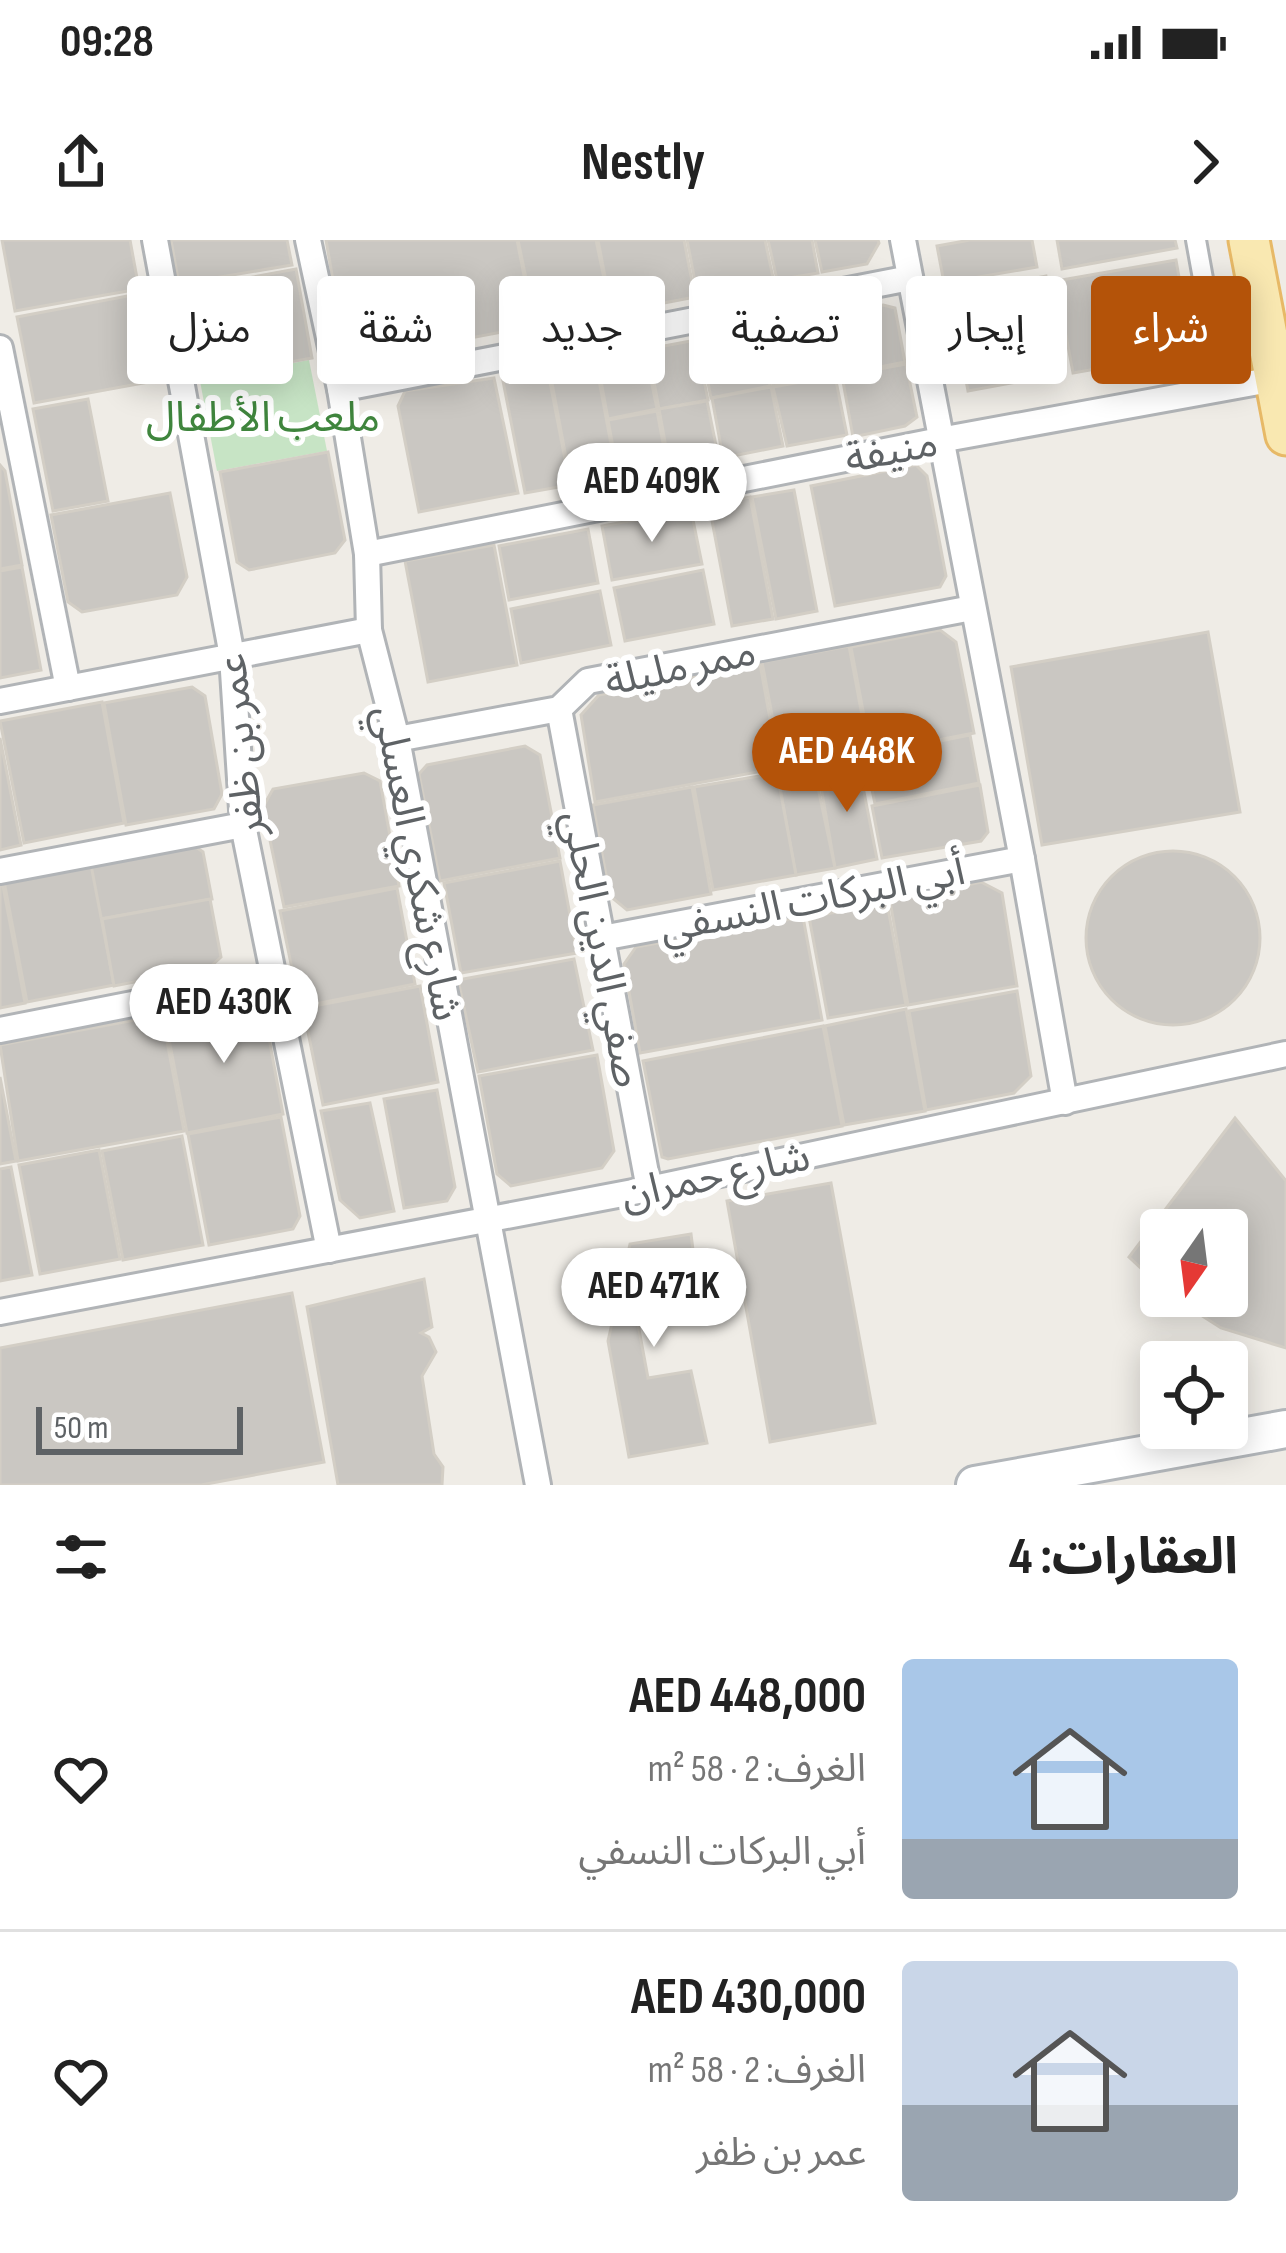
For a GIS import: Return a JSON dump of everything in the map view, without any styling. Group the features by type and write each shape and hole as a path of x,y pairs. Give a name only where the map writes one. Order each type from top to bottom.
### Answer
{"main road":[{"path":"1249,240 1286,436"},
{"path":"975,1485 1286,1421"}],"street":[{"name":"عمر بن ظفر","path":"155,240 232,656 243,825 329,1250"},
{"name":"شارع شكري العسلي","path":"308,240 340,389 367,554 369,630 397,739 538,1485"},
{"path":"903,240 910,276"},
{"path":"1196,240 1222,388"},
{"path":"340,389 906,279"},
{"path":"0,348 8,436 68,688"},
{"name":"منيفة","path":"367,554 1275,379"},
{"path":"930,384 1065,1102"},
{"name":"ممر مليلة","path":"397,739 559,710 588,681 972,608"},
{"path":"0,700 369,630"},
{"name":"صفي الدين الحلي","path":"559,710 649,1189"},
{"path":"0,872 243,825"},
{"name":"أبي البركات النسفي","path":"602,938 1022,859"},
{"path":"0,1030 275,976"},
{"name":"شارع حمران","path":"0,1312 649,1189 1286,1054"}],"green space":[{"name":"ملعب الأطفال","path":"309,360 327,451 217,471 201,384 293,384 293,363"}],"building":[{"path":"2,240 130,240 137,276 127,276 127,291 15,311"},
{"path":"171,240 287,240 292,265 227,276 178,276"},
{"path":"326,240 517,240 524,276 499,276 499,333 475,337 475,276 332,276"},
{"path":"518,240 596,240 604,276 526,276"},
{"path":"598,240 684,240 691,276 689,298 665,303 665,276 605,276"},
{"path":"687,240 765,240 773,276 694,276"},
{"path":"768,240 812,240 818,273 776,276"},
{"path":"815,240 879,243 867,264 822,272"},
{"path":"970,240 1032,240 1037,267 985,276 943,276 937,246"},
{"path":"1057,240 1175,240 1177,248 1062,269"},
{"path":"1176,260 1179,276 1091,276 1091,370 1073,373 1067,341 1067,279"},
{"path":"296,269 312,358 293,361 293,276 258,276"},
{"path":"127,296 127,384 138,384 34,403 17,317"},
{"path":"882,305 895,308 905,362 882,367"},
{"path":"689,341 689,384 705,384 708,400 659,409 654,384 665,384 665,346"},
{"path":"906,364 906,384 910,384 917,417 905,426 853,437 843,384 882,384 882,368"},
{"path":"494,378 518,493 419,512 398,406 405,391"},
{"path":"504,384 550,384 570,485 525,493"},
{"path":"552,384 600,384 617,476 571,484"},
{"path":"602,384 652,384 657,409 608,419"},
{"path":"708,384 770,384 770,386 711,398"},
{"path":"837,384 847,435 787,446 773,387"},
{"path":"967,384 1006,384 968,391"},
{"path":"771,387 783,446 723,458 712,398"},
{"path":"88,399 108,501 53,511 33,409"},
{"path":"707,401 719,460 670,469 659,409"},
{"path":"657,411 668,470 619,479 608,420"},
{"path":"328,452 345,540 335,553 249,570 237,562 220,472"},
{"path":"0,465 22,565 0,569"},
{"path":"916,465 927,476 946,576 940,587 835,606 811,486"},
{"path":"794,490 817,611 776,619 752,497"},
{"path":"170,493 187,577 177,595 82,612 68,602 51,515"},
{"path":"750,497 773,619 732,626 709,505"},
{"path":"691,510 702,564 612,580 602,526"},
{"path":"588,529 598,583 509,600 499,546"},
{"path":"494,545 517,665 428,682 405,561"},
{"path":"22,567 41,670 0,678 0,571"},
{"path":"703,570 714,624 625,641 614,588"},
{"path":"600,591 611,645 521,663 511,609"},
{"path":"940,630 956,642 974,733 871,753 851,647"},
{"path":"1208,632 1240,812 1042,845 1011,667"},
{"path":"849,646 869,753 782,768 762,662"},
{"path":"760,664 779,768 595,802 581,715 599,695"},
{"path":"192,687 205,696 222,794 214,809 126,825 104,703"},
{"path":"102,702 124,823 24,843 0,721"},
{"path":"970,735 979,783 875,804 865,756"},
{"path":"0,738 21,845 0,850"},
{"path":"525,746 540,755 560,858 440,881 419,774 427,765"},
{"path":"858,761 877,859 835,868 818,769"},
{"path":"814,769 835,868 796,875 778,777"},
{"path":"364,773 380,781 399,886 284,907 263,807 273,789"},
{"path":"777,773 796,875 713,890 694,787"},
{"path":"980,785 988,832 981,841 882,858 872,806"},
{"path":"692,787 711,894 627,910 610,896 593,805"},
{"path":"190,843 203,852 212,899 100,919 89,861"},
{"path":"1173,851 1206,858 1234,877 1253,905 1260,938 1253,971 1234,999 1206,1018 1173,1025 1140,1018 1112,999 1093,971 1086,938 1093,905 1112,877 1140,858"},
{"path":"560,861 577,953 461,973 444,883"},
{"path":"91,865 114,985 27,1002 4,881"},
{"path":"0,882 25,1003 0,1008"},
{"path":"981,882 1002,893 1017,986 908,1005 890,901"},
{"path":"397,888 415,984 300,1007 280,911"},
{"path":"210,899 221,957 210,967 114,986 102,919"},
{"path":"887,903 906,1005 828,1018 809,917"},
{"path":"803,917 822,1020 640,1053 624,964 636,947"},
{"path":"574,959 593,1050 478,1072 458,980"},
{"path":"420,986 438,1082 323,1105 303,1008"},
{"path":"1017,991 1031,1076 1014,1093 926,1110 909,1011"},
{"path":"251,1002 263,1006 283,1114 187,1133 165,1018"},
{"path":"906,1009 925,1111 844,1125 825,1026"},
{"path":"162,1015 184,1131 18,1161 0,1045"},
{"path":"823,1026 842,1126 662,1157 643,1061"},
{"path":"597,1055 614,1151 602,1168 511,1186 497,1174 479,1076"},
{"path":"0,1077 16,1161 0,1164"},
{"path":"437,1090 455,1187 447,1201 404,1208 384,1099"},
{"path":"370,1103 394,1211 360,1218 340,1200 321,1111"},
{"path":"281,1117 300,1216 293,1229 209,1245 188,1134"},
{"path":"1235,1118 1286,1181 1286,1348 1221,1328 1204,1317 1248,1317 1248,1209 1166,1209"},
{"path":"182,1136 203,1245 123,1260 102,1151"},
{"path":"99,1150 120,1259 40,1274 19,1165"},
{"path":"11,1167 32,1275 0,1281 0,1169"},
{"path":"831,1183 875,1423 770,1442 727,1201"},
{"path":"691,1234 699,1298 636,1313 648,1378 691,1371 707,1443 629,1457 608,1341 630,1244"},
{"path":"1140,1243 1140,1267 1129,1257"},
{"path":"424,1279 432,1327 421,1333 429,1337 436,1352 422,1376 434,1454 443,1467 442,1485 338,1485 307,1307"},
{"path":"292,1293 324,1462 201,1485 0,1485 0,1348"}]}
